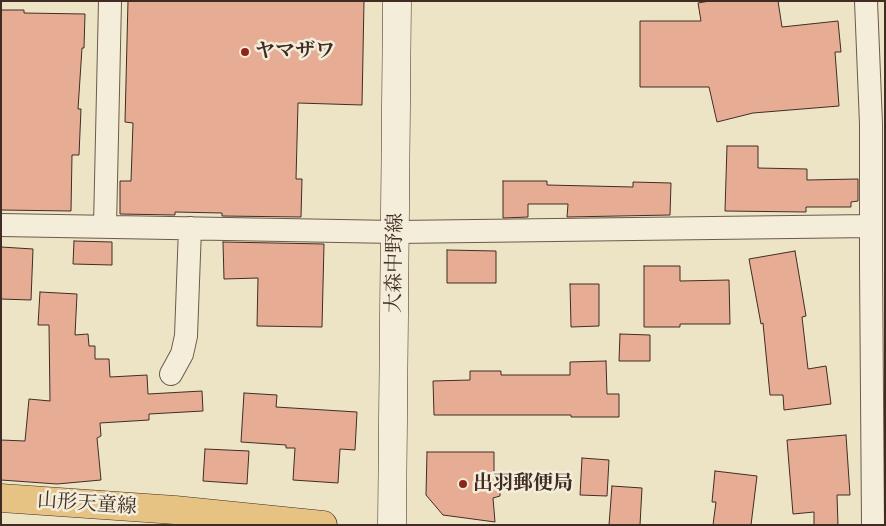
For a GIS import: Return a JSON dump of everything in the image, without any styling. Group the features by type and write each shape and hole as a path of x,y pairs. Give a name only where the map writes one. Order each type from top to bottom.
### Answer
{"main road":[{"name":"大森中野線","path":"392,525 397,1"},
{"name":"山形天童線","path":"1,498 175,510 323,525"}],"street":[{"path":"105,226 110,1"},
{"path":"866,1 871,124 871,226 878,266 873,525"},
{"path":"1,225 396,232 871,226"},
{"path":"171,374 182,354 186,336 190,228"}],"building":[{"name":"ヤマザワ","path":"128,1 364,1 362,105 298,103 296,179 302,179 301,217 222,216 222,213 175,212 175,215 120,214 120,181 131,181 133,123 125,122"},
{"path":"710,1 778,1 782,27 838,21 841,52 835,52 839,106 753,113 717,122 709,87 640,87 640,21 701,21 698,3"},
{"path":"1,10 24,10 24,13 85,14 84,48 82,48 78,109 81,109 79,155 72,155 71,211 1,210"},
{"path":"727,146 758,146 758,168 807,169 807,180 858,179 858,201 851,202 851,207 806,207 806,212 725,211"},
{"path":"503,181 547,181 547,185 633,187 633,182 671,183 670,215 567,217 568,204 528,204 528,217 503,218"},
{"path":"74,241 112,242 112,265 73,264"},
{"path":"223,242 324,244 322,327 257,326 258,278 224,279"},
{"path":"1,247 33,249 31,300 1,299"},
{"path":"447,250 496,251 496,283 447,283"},
{"path":"795,251 806,316 802,317 808,369 826,366 831,404 784,410 783,395 770,395 763,323 761,324 749,259"},
{"path":"644,266 680,266 680,281 729,280 730,324 680,324 680,327 644,327"},
{"path":"570,284 599,284 599,326 571,327"},
{"path":"40,292 77,294 75,335 88,334 89,346 95,346 95,359 109,359 110,377 147,375 148,394 202,391 203,411 149,414 149,420 100,423 101,436 97,438 101,480 57,484 1,480 1,440 25,441 29,399 50,401 49,325 38,325"},
{"path":"620,334 650,335 650,361 619,361"},
{"path":"606,361 607,394 619,394 619,417 434,415 433,381 470,380 470,371 501,371 501,375 570,375 570,362"},
{"path":"244,393 277,395 276,407 357,412 355,450 340,449 338,483 293,480 295,448 286,448 286,445 241,442"},
{"path":"846,435 850,495 837,495 838,525 814,525 814,512 793,514 787,440"},
{"path":"205,449 249,451 247,484 203,481"},
{"path":"427,452 494,452 494,472 500,474 500,496 493,498 495,522 443,515 426,495"},
{"path":"582,458 609,460 607,496 580,495"},
{"path":"715,471 757,476 751,525 713,525 716,502 712,502"},
{"path":"612,486 642,488 640,525 609,525"}],"place":[{"name":"ヤマザワ","path":"245,52"},
{"name":"出羽郵便局","path":"463,484"}]}
